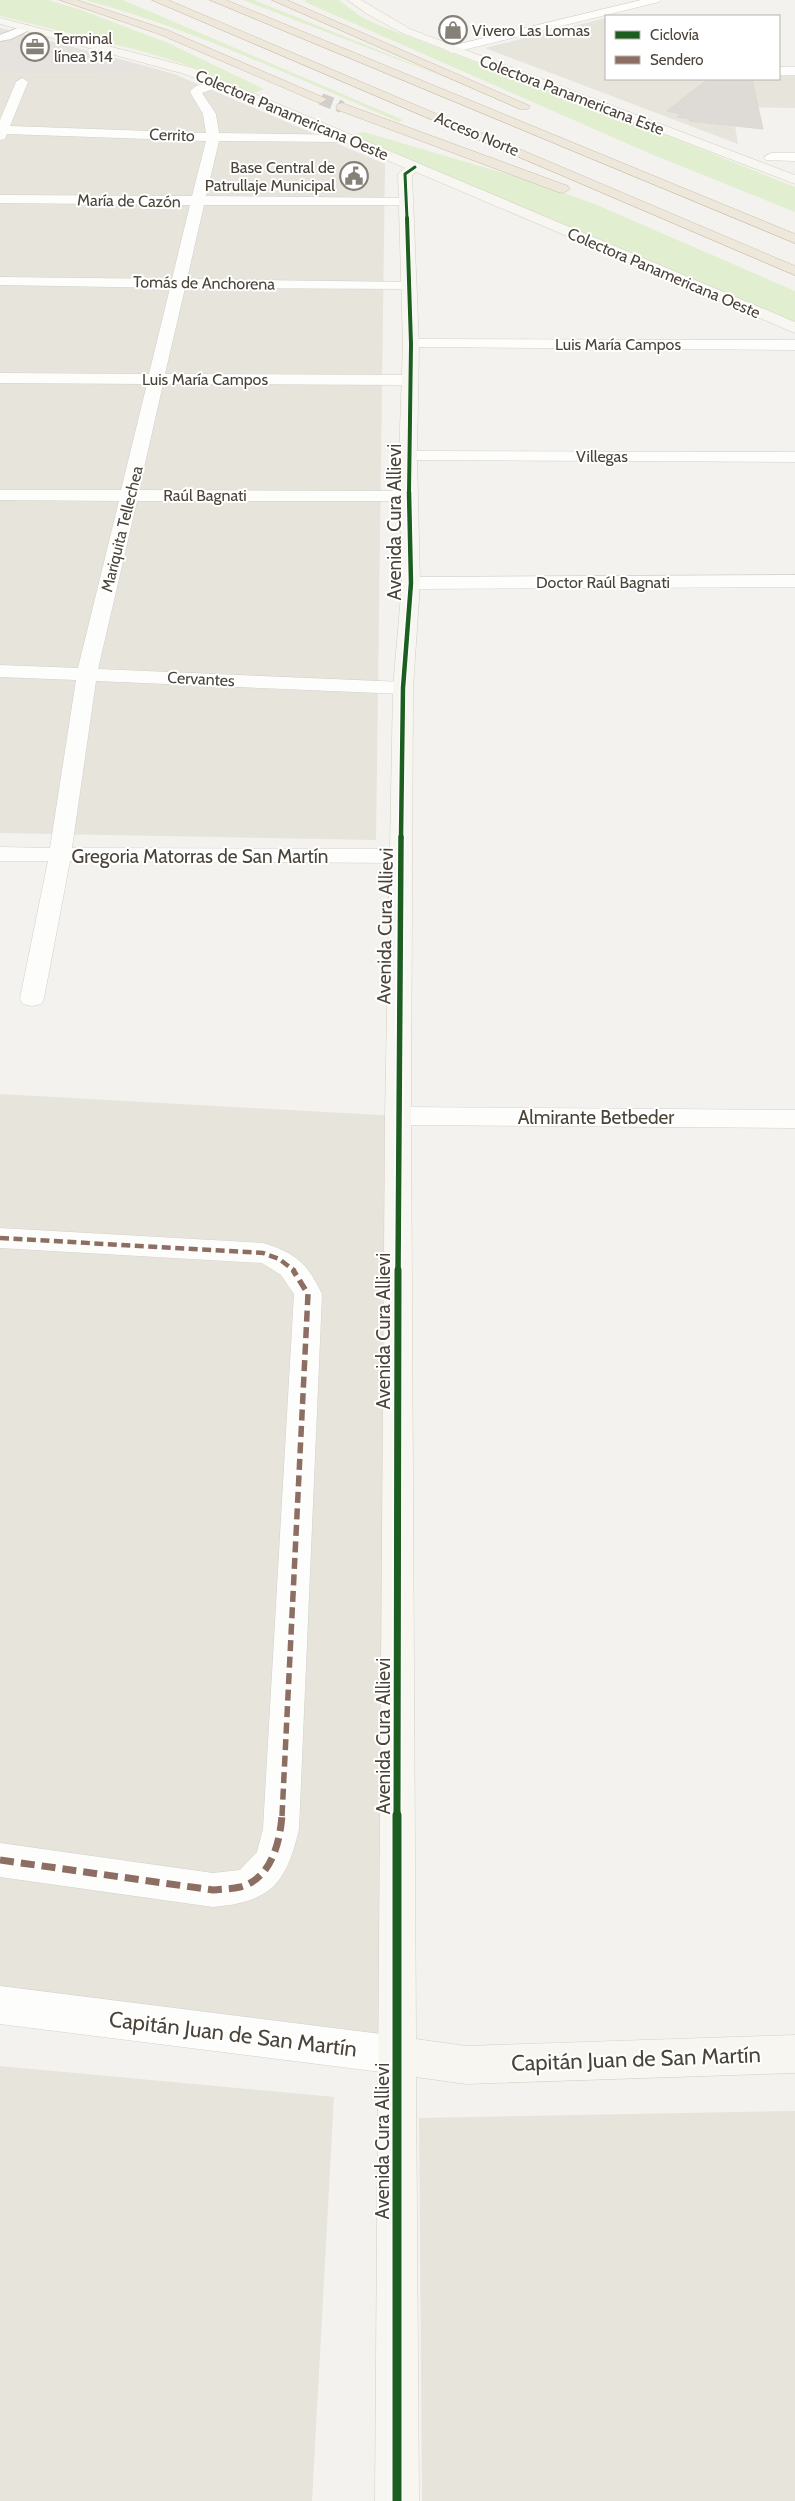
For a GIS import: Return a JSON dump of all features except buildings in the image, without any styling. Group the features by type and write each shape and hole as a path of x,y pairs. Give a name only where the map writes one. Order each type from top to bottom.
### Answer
{"highway":[{"path":"66,0 163,32 321,99"},
{"name":"Acceso Norte","path":"158,0 795,271"},
{"name":"Acceso Norte","path":"216,0 795,239"},
{"path":"278,0 540,114"},
{"path":"342,107 579,195"},
{"path":"656,166 718,206"},
{"path":"616,208 735,245"}],"street":[{"name":"Colectora Panamericana Este","path":"354,0 393,25 451,49 795,180"},
{"path":"451,49 655,0"},
{"name":"Colectora Panamericana Oeste","path":"0,21 170,64 218,82 345,138 795,328"},
{"path":"780,71 795,71"},
{"path":"1,132 22,82"},
{"name":"Mariquita Tellechea","path":"32,998 60,856 87,674 131,495 213,137 212,116 198,99 196,92 218,82"},
{"name":"Cerrito","path":"1,132 345,138"},
{"path":"771,157 795,157"},
{"name":"Avenida Cura Allievi","path":"397,2501 398,1116 403,688 411,583 408,456 411,344 405,174 415,167"},
{"name":"María de Cazón","path":"0,199 197,202 407,202"},
{"name":"Tomás de Anchorena","path":"0,281 409,286"},
{"name":"Luis María Campos","path":"411,344 795,345"},
{"name":"Luis María Campos","path":"0,378 410,380"},
{"name":"Villegas","path":"408,456 795,457"},
{"name":"Raúl Bagnati","path":"0,495 409,496"},
{"name":"Doctor Raúl Bagnati","path":"411,583 795,581"},
{"name":"Cervantes","path":"0,671 403,688"},
{"name":"Gregoria Matorras de San Martín","path":"0,854 60,856 400,856"},
{"name":"Almirante Betbeder","path":"398,1116 795,1119"},
{"path":"0,1238 263,1254 283,1260 300,1276 308,1294 281,1829 274,1857 262,1874 242,1887 213,1890 0,1860"},
{"name":"Capitán Juan de San Martín","path":"0,2005 466,2065 795,2054"}],"lane":[{"path":"0,38 8,37 26,28"}],"shaded area":[{"path":"605,18 605,80 780,80 780,76 795,76 795,108 732,107 738,144 485,48"},
{"name":"Terminal línea 314","path":"0,28 142,65 133,75 0,74"},
{"path":"142,65 174,74 385,164 376,840 0,833 0,74 133,75"},
{"path":"0,1094 398,1116 397,2055 0,2005"},
{"path":"0,2066 334,2097 312,2501 0,2501"},
{"path":"795,2111 795,2501 422,2501 419,2118"}],"green space":[{"path":"0,0 48,0 81,10 168,43 264,89 253,93 193,67 145,52 0,16"},
{"path":"85,0 123,0 403,120 399,122 205,40 165,25"},
{"path":"243,0 254,0 470,87 251,3"},
{"path":"306,0 339,0 360,16 378,25 661,133 795,187 795,212 651,154 305,2"},
{"path":"364,132 534,182 597,205 795,291 795,325 349,135"}],"tunnel":[{"path":"321,99 342,107"}],"marked path":[{"path":"0,1238 263,1253 279,1259 291,1267 308,1294 281,1829 269,1864 264,1872 250,1883 238,1888 213,1890 0,1860"}],"cycle path":[{"path":"397,2501 398,1116 403,688 411,583 408,456 411,344 405,174 415,167"}],"place":[{"name":"Vivero Las Lomas","path":"453,30"},
{"name":"Terminal línea 314","path":"35,47"},
{"name":"Base Central de Patrullaje Municipal","path":"354,176"}]}
